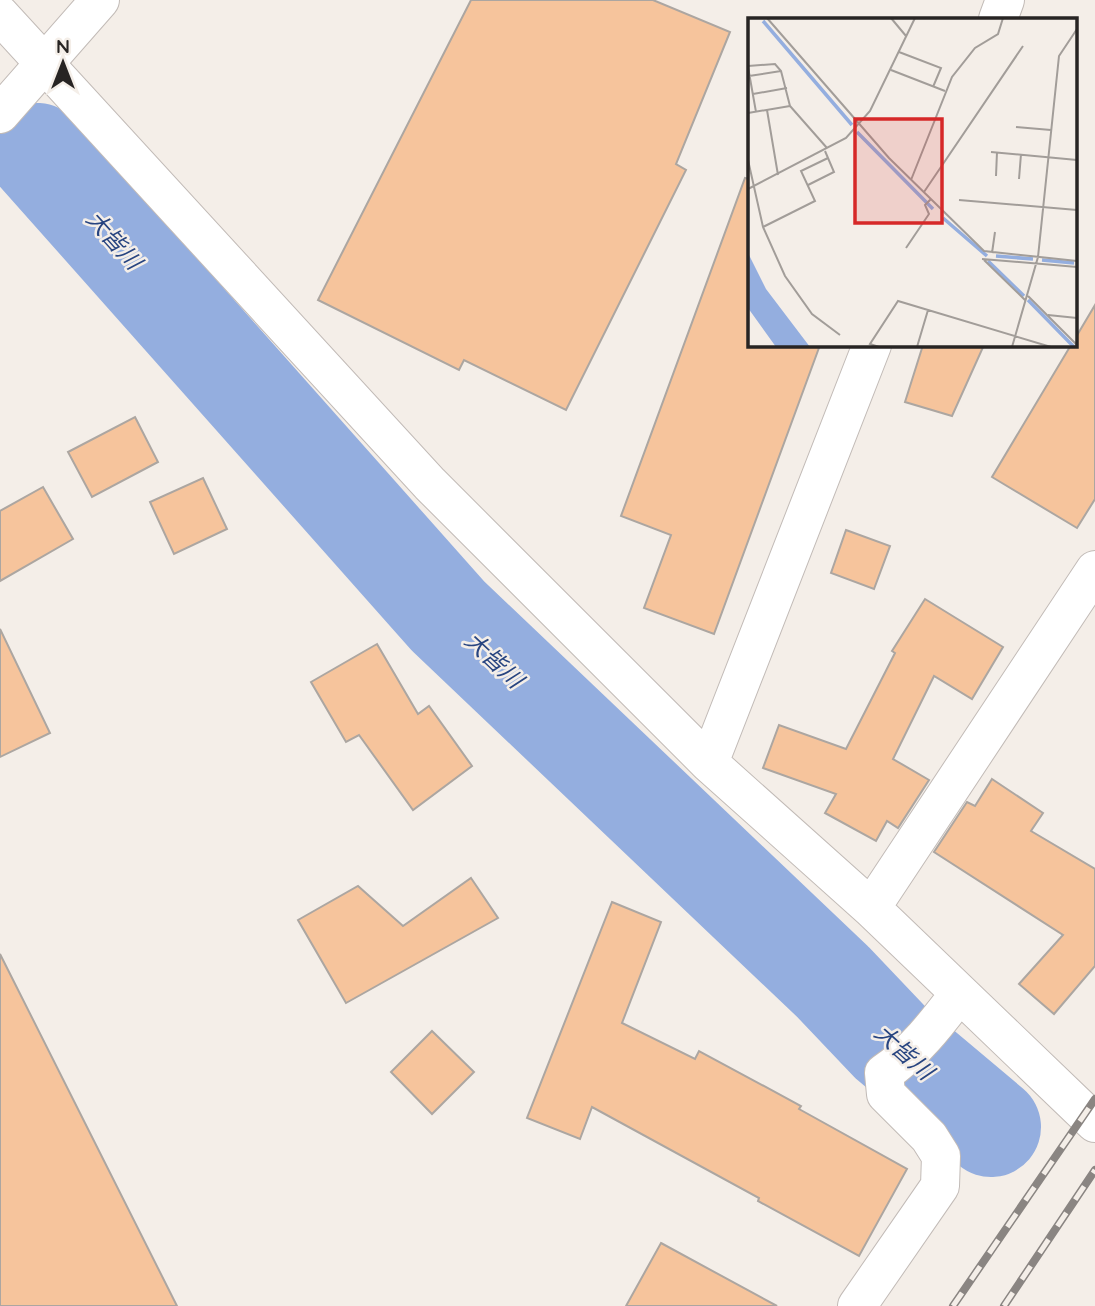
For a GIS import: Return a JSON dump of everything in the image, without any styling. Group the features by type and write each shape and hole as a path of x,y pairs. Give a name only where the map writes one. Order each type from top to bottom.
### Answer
{"main road":[{"path":"0,114 100,0"},
{"path":"998,18 1005,0"},
{"path":"0,15 430,484 709,763 871,908 948,1009 1095,1123"},
{"path":"709,763 872,346"},
{"path":"871,908 1095,570"},
{"path":"857,1306 940,1186 941,1156 929,1137 886,1094 884,1073 898,1064 948,1009"}],"building":[{"path":"471,0 653,0 730,32 676,164 686,170 566,410 464,360 459,370 318,300"},
{"path":"745,178 748,179 748,346 820,346 714,634 644,608 671,535 621,516"},
{"path":"1095,305 1095,499 1077,528 992,477 1070,346 1078,346 1078,334"},
{"path":"923,346 984,346 952,416 905,402"},
{"path":"135,417 158,462 92,497 68,452"},
{"path":"203,478 227,529 174,554 150,502"},
{"path":"43,487 73,539 0,581 0,511"},
{"path":"846,530 890,546 874,589 831,573"},
{"path":"925,599 1003,647 972,699 934,676 893,759 929,780 898,828 887,821 876,841 825,813 836,794 763,768 779,725 846,749 895,653 892,651"},
{"path":"0,629 50,733 0,757"},
{"path":"377,644 418,714 429,706 472,766 413,810 359,735 346,742 311,682"},
{"path":"992,779 1043,813 1031,831 1095,869 1095,966 1054,1014 1019,984 1063,935 934,852 967,802 975,806"},
{"path":"471,878 498,918 346,1003 298,920 358,886 403,926"},
{"path":"612,902 661,922 622,1023 695,1059 699,1051 801,1106 799,1109 907,1169 859,1256 592,1107 580,1139 527,1118"},
{"path":"0,954 177,1306 0,1306"},
{"path":"432,1031 474,1072 432,1114 391,1072"},
{"path":"661,1243 777,1306 626,1306"}],"waterway":[{"name":"大皆川","path":"37,153 448,616 833,982 890,1042 991,1127"}],"railway":[{"path":"953,1306 1095,1099"},
{"path":"1004,1306 1095,1170"}]}
